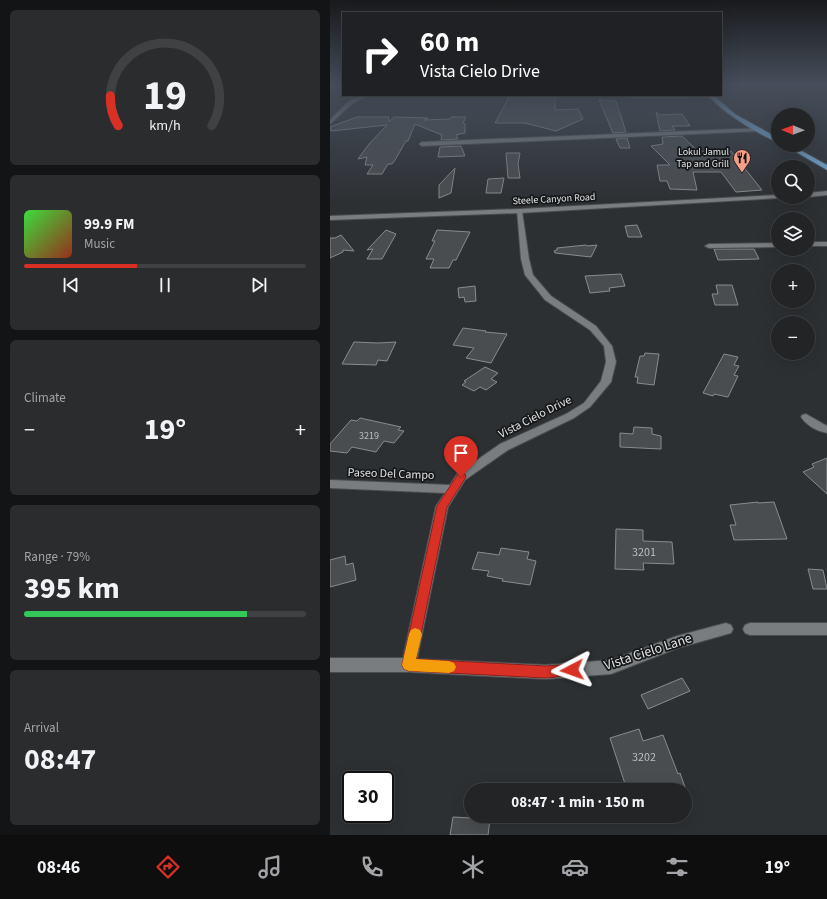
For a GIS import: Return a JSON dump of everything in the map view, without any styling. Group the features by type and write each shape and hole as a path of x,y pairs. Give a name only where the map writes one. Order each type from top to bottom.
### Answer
{"highway":[{"path":"748,123 771,136"},
{"path":"799,152 827,168"}],"street":[{"path":"422,144 760,130"},
{"path":"815,194 827,193"},
{"name":"Steele Canyon Road","path":"330,218 519,211 771,196"},
{"name":"Vista Cielo Drive","path":"409,665 442,506 452,489 461,477 504,447 570,416 588,405 606,382 611,362 608,346 593,328 548,298 529,275 525,259 519,211"},
{"path":"709,246 771,244"},
{"path":"815,244 827,244"},
{"path":"806,417 817,426 827,430"},
{"name":"Paseo Del Campo","path":"330,484 452,489"},
{"name":"Vista Cielo Lane","path":"330,664 409,665 546,672 611,668 677,642 726,629"},
{"path":"750,629 827,629"}],"building":[{"path":"341,123 463,123 465,124 465,133 456,135 458,139 441,140 442,135 415,124 408,141 406,141 392,164 388,164 382,174 367,174 373,165 365,165 367,157 358,159 369,144 387,125 331,131 330,127"},
{"path":"495,123 574,123 556,131 525,123"},
{"path":"609,123 623,123 626,132 613,133"},
{"path":"658,123 688,123 690,126 672,126 675,130 660,131"},
{"path":"682,136 699,152 731,151 762,190 736,192 721,172 693,172 697,190 670,189 667,181 660,181 657,165 670,165 651,146 663,144 662,137"},
{"path":"627,138 630,148 620,148 616,139"},
{"path":"461,146 465,156 438,157 440,147"},
{"path":"506,153 520,153 518,164 520,178 508,178"},
{"path":"455,168 451,193 439,198 439,185"},
{"path":"504,178 501,193 486,193 488,179"},
{"path":"637,225 642,237 628,237 625,226"},
{"path":"386,230 396,234 382,259 367,259 373,249 367,250"},
{"path":"437,230 470,232 456,260 453,260 449,268 430,268 434,259 426,259 435,241 432,241"},
{"path":"341,235 354,251 343,250 343,252 330,258 330,238 335,238"},
{"path":"597,245 591,257 555,253 554,251 557,250 557,248"},
{"path":"714,249 754,249 759,259 718,260"},
{"path":"621,274 625,286 609,288 610,291 590,293 585,276"},
{"path":"716,285 732,285 738,305 715,305 712,294 718,294"},
{"path":"475,286 476,301 465,302 464,297 459,298 458,288"},
{"path":"463,328 507,334 491,363 466,358 474,348 453,345"},
{"path":"354,342 396,342 387,361 378,360 376,365 342,364"},
{"path":"645,353 659,354 654,385 637,383 638,377 635,377 640,356 644,356"},
{"path":"724,354 738,357 734,365 739,366 734,375 738,376 728,397 714,394 713,396 703,393"},
{"path":"485,367 498,373 491,379 497,382 486,390 480,387 474,391 462,385 466,382 464,381"},
{"path":"360,418 401,427 398,430 404,431 394,443 384,441 376,452 352,447 347,453 330,451 330,444 351,420 357,421"},
{"path":"634,427 652,428 652,434 661,436 661,449 620,447 620,433 633,434"},
{"path":"827,458 827,494 803,472 814,467 812,464"},
{"path":"774,502 787,539 734,540 730,525 736,525 730,505"},
{"path":"616,529 643,530 643,541 672,542 674,564 643,563 644,570 615,569"},
{"path":"501,548 529,552 527,559 536,561 530,585 502,581 503,579 487,576 489,571 472,569 478,552 499,555"},
{"path":"345,556 346,565 353,563 356,580 330,587 330,560"},
{"path":"808,569 823,570 827,589 813,589"},
{"path":"682,678 690,691 648,709 641,695"},
{"path":"639,729 643,741 663,735 678,774 680,773 684,783 625,783 610,738"},
{"path":"453,817 464,818 464,823 490,823 488,835 450,835"}],"slow traffic":[{"path":"415,634 409,665 449,667"}],"place":[{"name":"Lokul Jamul Tap and Grill","path":"742,173"}],"route":[{"path":"461,477 442,506 409,665 546,672 572,670"}]}
